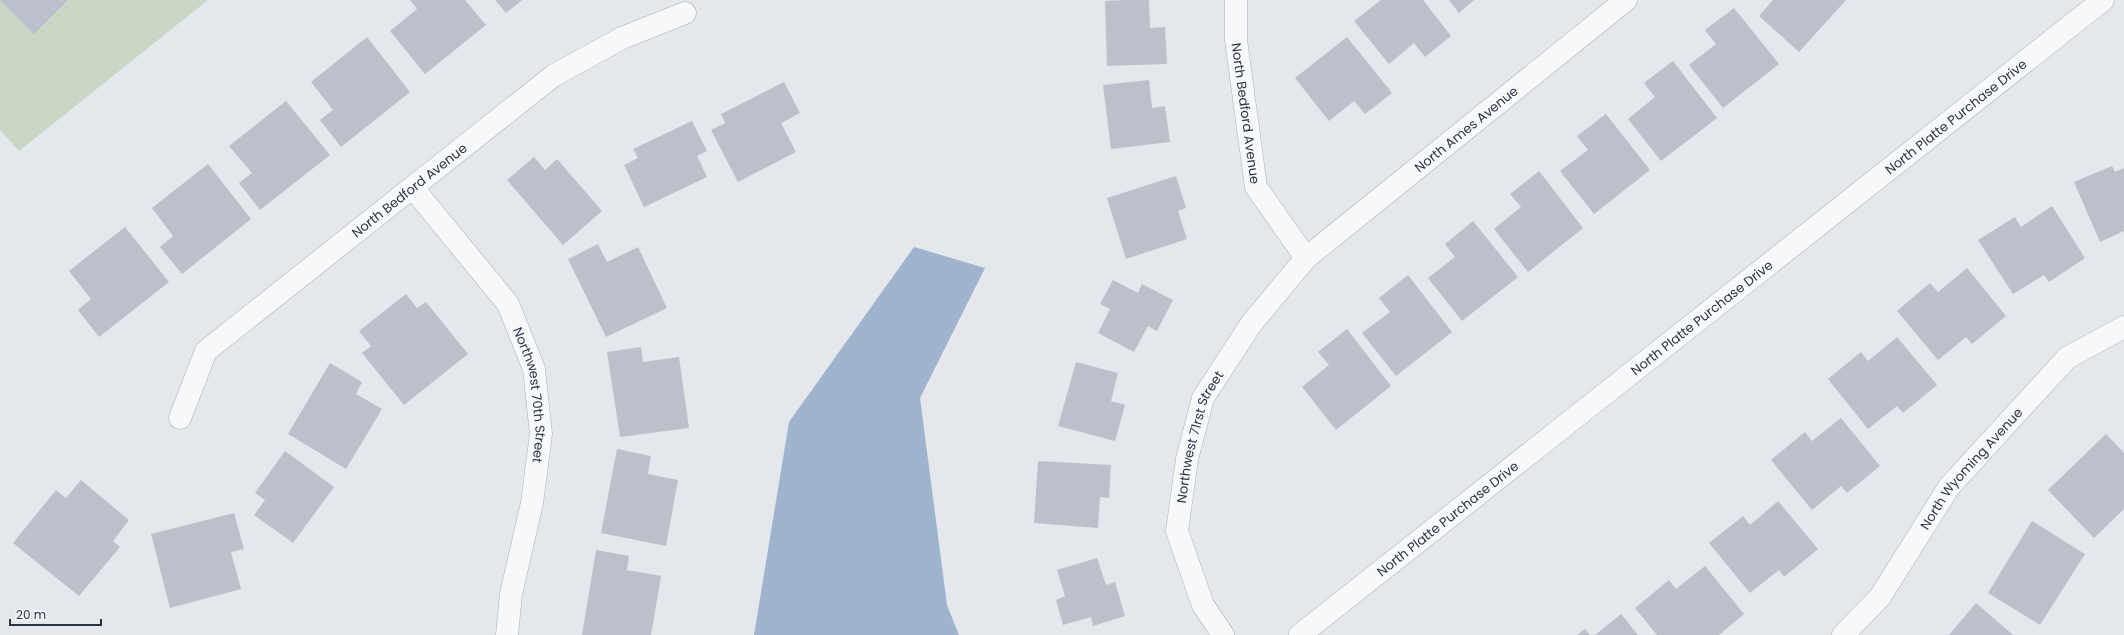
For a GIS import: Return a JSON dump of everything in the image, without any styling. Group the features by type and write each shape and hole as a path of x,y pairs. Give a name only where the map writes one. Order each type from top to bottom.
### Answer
{"street":[{"name":"North Bedford Avenue","path":"1236,0 1236,40 1256,187 1306,258"},
{"name":"North Ames Avenue","path":"1306,258 1626,0"},
{"name":"North Platte Purchase Drive","path":"1300,635 2103,0"},
{"name":"North Bedford Avenue","path":"180,418 206,351 552,76 622,38 685,13"},
{"name":"Northwest 70th Street","path":"413,188 508,304 534,369 541,434 532,503 511,594 507,635"},
{"name":"Northwest 71rst Street","path":"1223,635 1203,605 1177,532 1187,459 1203,398 1251,324 1306,258"},
{"name":"North Wyoming Avenue","path":"1842,635 1880,597 1949,487 2067,358 2124,327"}],"green space":[{"path":"0,0 208,0 19,151 0,130"}],"water":[{"path":"914,247 985,268 920,398 947,605 959,635 754,635 789,422"}],"building":[{"path":"0,0 68,0 34,34"},
{"path":"410,0 465,0 486,25 425,74 390,31 417,9"},
{"path":"495,0 522,0 506,13"},
{"path":"1149,0 1150,28 1165,27 1167,64 1107,66 1105,1"},
{"path":"1381,0 1423,0 1451,36 1425,57 1414,43 1389,64 1354,21"},
{"path":"1449,0 1474,0 1459,13"},
{"path":"1773,0 1846,0 1799,52 1759,16"},
{"path":"1734,8 1779,64 1723,108 1689,65 1716,44 1705,30"},
{"path":"367,37 410,92 341,147 320,120 333,110 311,82"},
{"path":"1347,37 1392,93 1365,114 1354,101 1329,121 1295,78"},
{"path":"1673,61 1717,118 1661,161 1628,119 1655,97 1644,83"},
{"path":"1149,80 1152,108 1165,106 1170,142 1111,149 1103,85"},
{"path":"784,82 800,113 781,123 796,152 738,182 711,130 725,123 721,114"},
{"path":"286,101 330,155 260,210 239,183 252,173 229,146"},
{"path":"1606,114 1650,170 1594,214 1560,171 1588,150 1577,136"},
{"path":"692,121 707,151 697,156 707,177 644,207 624,165 638,158 633,149"},
{"path":"534,157 545,170 557,159 602,211 563,245 507,180"},
{"path":"208,164 251,219 182,274 160,247 173,236 152,208"},
{"path":"2112,166 2115,172 2124,168 2124,231 2100,242 2074,182"},
{"path":"1539,171 1583,228 1528,272 1494,229 1521,207 1510,194"},
{"path":"1176,176 1186,208 1178,211 1187,239 1126,259 1107,198"},
{"path":"2052,206 2085,258 2049,282 2044,275 2013,294 1978,240 2015,217 2021,227"},
{"path":"1473,221 1518,277 1462,321 1428,278 1455,257 1445,244"},
{"path":"125,227 169,282 99,337 78,310 91,299 69,271"},
{"path":"598,244 607,262 638,247 667,308 606,337 568,259"},
{"path":"1967,268 2006,316 1972,344 1966,337 1938,360 1897,311 1930,283 1938,292"},
{"path":"1408,275 1452,332 1396,376 1362,333 1390,312 1379,298"},
{"path":"1113,280 1138,293 1142,284 1173,300 1157,331 1148,326 1134,352 1098,333 1110,309 1100,304"},
{"path":"406,294 417,308 426,302 468,354 404,405 362,353 371,346 359,331"},
{"path":"1347,329 1391,386 1336,430 1302,387 1329,365 1318,352"},
{"path":"1897,337 1937,385 1903,413 1897,406 1868,429 1828,379 1861,352 1868,361"},
{"path":"641,347 643,362 679,357 689,428 620,437 607,352"},
{"path":"1076,362 1118,373 1111,401 1125,405 1115,441 1058,426"},
{"path":"330,363 362,382 356,394 382,409 346,469 288,434"},
{"path":"1841,418 1880,466 1847,493 1841,486 1812,510 1771,460 1805,432 1812,441"},
{"path":"2106,434 2124,453 2124,509 2094,538 2048,490"},
{"path":"617,449 651,456 648,474 678,480 666,546 601,533"},
{"path":"285,451 334,487 293,543 254,515 265,500 255,493"},
{"path":"1038,461 1111,465 1109,498 1100,497 1098,528 1034,523"},
{"path":"81,480 129,520 113,541 120,547 79,596 13,543 56,490 66,498"},
{"path":"1778,501 1818,549 1784,577 1779,570 1750,593 1709,543 1743,516 1750,525"},
{"path":"234,513 244,549 231,552 241,589 170,608 151,534"},
{"path":"2032,521 2085,554 2040,625 1988,593"},
{"path":"596,550 629,556 627,570 661,576 651,635 582,635"},
{"path":"1097,558 1106,585 1115,582 1125,616 1093,626 1091,617 1063,625 1056,600 1065,596 1057,570"},
{"path":"1705,566 1744,614 1719,635 1657,635 1635,608 1669,580 1676,589"},
{"path":"1976,603 2013,635 1949,635"},
{"path":"1621,614 1638,635 1595,635"},
{"path":"1585,629 1590,635 1577,635"}]}
